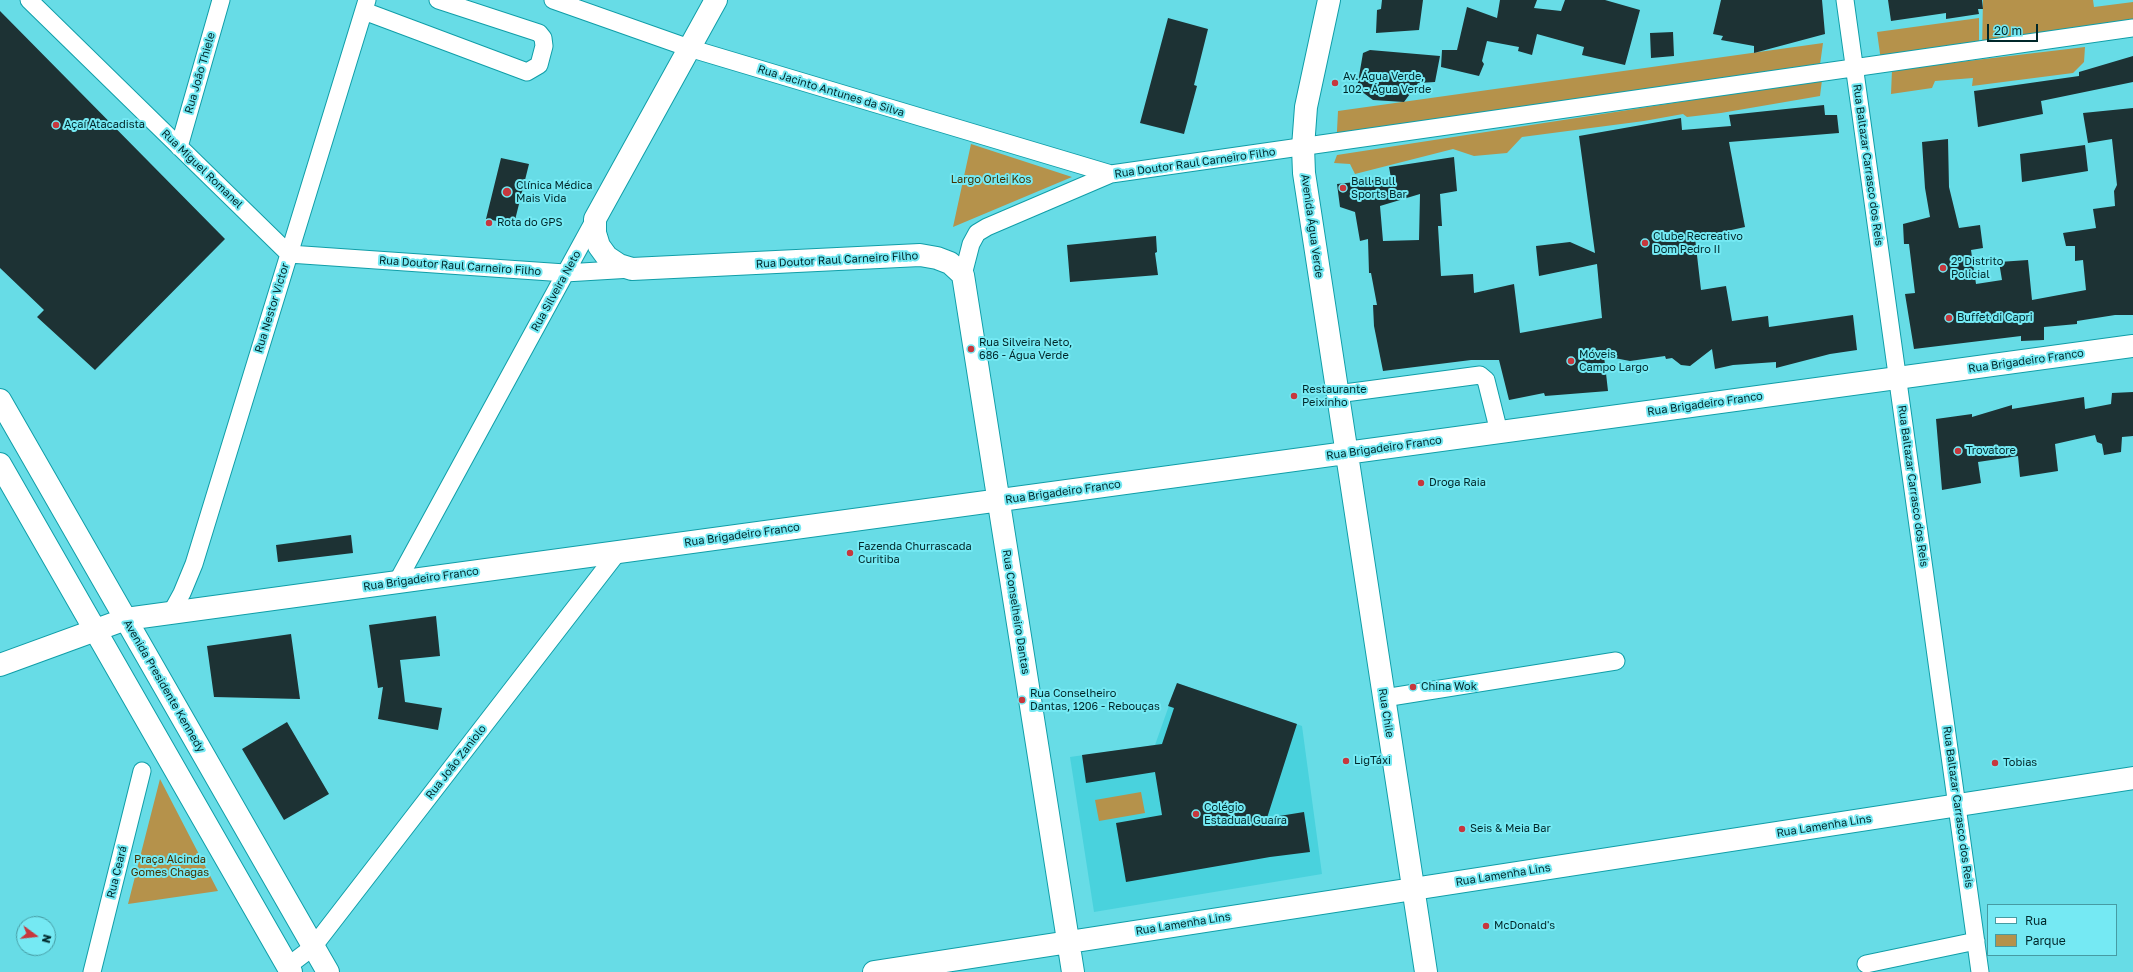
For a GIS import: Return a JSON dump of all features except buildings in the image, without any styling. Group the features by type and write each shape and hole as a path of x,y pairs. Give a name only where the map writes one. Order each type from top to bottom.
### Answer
{"main road":[{"name":"Rua Silveira Neto","path":"595,219 716,0"},
{"name":"Avenida Água Verde","path":"1329,0 1306,107 1303,147 1306,196 1346,453"},
{"name":"Rua Doutor Raul Carneiro Filho","path":"595,219 595,233 599,246 607,257 619,265 632,269 920,255 937,258 950,263 963,275"},
{"name":"Rua Conselheiro Dantas","path":"963,275 1073,972"},
{"name":"Rua Brigadeiro Franco","path":"0,664 126,619 2133,346"},
{"name":"Avenida Presidente Kennedy","path":"0,400 328,972"},
{"name":"Rua Chile","path":"1346,453 1426,972"},
{"path":"3,475 95,629 290,969"},
{"name":"Rua Lamenha Lins","path":"874,972 2133,778"}],"street":[{"name":"Rua Miguel Romanel","path":"29,0 289,254"},
{"name":"Rua João Thiele","path":"179,147 221,0"},
{"path":"366,6 527,72 539,65 544,46 543,38 539,33 438,0"},
{"name":"Rua Jacinto Antunes da Silva","path":"553,0 689,48 1111,174"},
{"name":"Rua Baltazar Carrasco dos Reis","path":"1845,0 1980,972"},
{"name":"Rua Nestor Victor","path":"171,613 182,593 194,564 366,6"},
{"name":"Rua Doutor Raul Carneiro Filho","path":"963,275 970,246 977,233 987,227 1111,174 2133,28"},
{"name":"Rua Silveira Neto","path":"397,582 595,219"},
{"name":"Rua Doutor Raul Carneiro Filho","path":"289,254 565,273 632,269"},
{"path":"1337,394 1480,375 1486,380 1499,432"},
{"name":"Rua João Zaniolo","path":"290,969 314,946 618,552"},
{"path":"1384,698 1616,661"},
{"name":"Rua Ceará","path":"92,972 142,771"},
{"path":"1866,964 1976,941"}],"shaded area":[{"name":"Colégio Estadual Guaíra","path":"1177,683 1302,726 1322,874 1094,912 1070,757 1155,745"}],"green space":[{"path":"1983,0 2093,0 2094,7 2133,2 2133,30 1982,50"},
{"path":"1979,18 1979,49 1881,61 1877,32"},
{"path":"1823,43 1819,72 1336,150 1338,111"},
{"path":"2085,47 2084,62 2073,73 1972,86 1973,78 1935,81 1932,88 1891,94 1892,70"},
{"path":"1822,80 1820,96 1721,113 1687,117 1683,114 1644,121 1522,137 1507,153 1474,156 1453,149 1355,174 1350,164 1334,163 1337,155"},
{"name":"Largo Orlei Kos","path":"971,144 1072,177 953,227"},
{"name":"Praça Alcinda Gomes Chagas","path":"160,779 218,891 128,904"},
{"path":"1141,792 1145,813 1099,821 1095,800"}],"place":[{"name":"Av. Água Verde, 102 - Água Verde","path":"1335,83"},
{"name":"Açaí Atacadista","path":"56,125"},
{"name":"Ball Bull Sports Bar","path":"1343,188"},
{"name":"Clínica Médica Mais Vida","path":"507,192"},
{"name":"Rota do GPS","path":"489,223"},
{"name":"Clube Recreativo Dom Pedro II","path":"1645,243"},
{"name":"2º Distrito Policial","path":"1943,268"},
{"name":"Buffet di Capri","path":"1949,318"},
{"name":"Rua Silveira Neto, 686 - Água Verde","path":"971,349"},
{"name":"Móveis Campo Largo","path":"1571,361"},
{"name":"Restaurante Peixinho","path":"1294,396"},
{"name":"Trovatore","path":"1958,451"},
{"name":"Droga Raia","path":"1421,483"},
{"name":"Fazenda Churrascada Curitiba","path":"850,553"},
{"name":"China Wok","path":"1413,687"},
{"name":"Rua Conselheiro Dantas, 1206 - Rebouças","path":"1022,700"},
{"name":"LigTáxi","path":"1346,761"},
{"name":"Tobias","path":"1995,763"},
{"name":"Colégio Estadual Guaíra","path":"1196,814"},
{"name":"Seis & Meia Bar","path":"1462,829"},
{"name":"McDonald's","path":"1486,926"}]}
